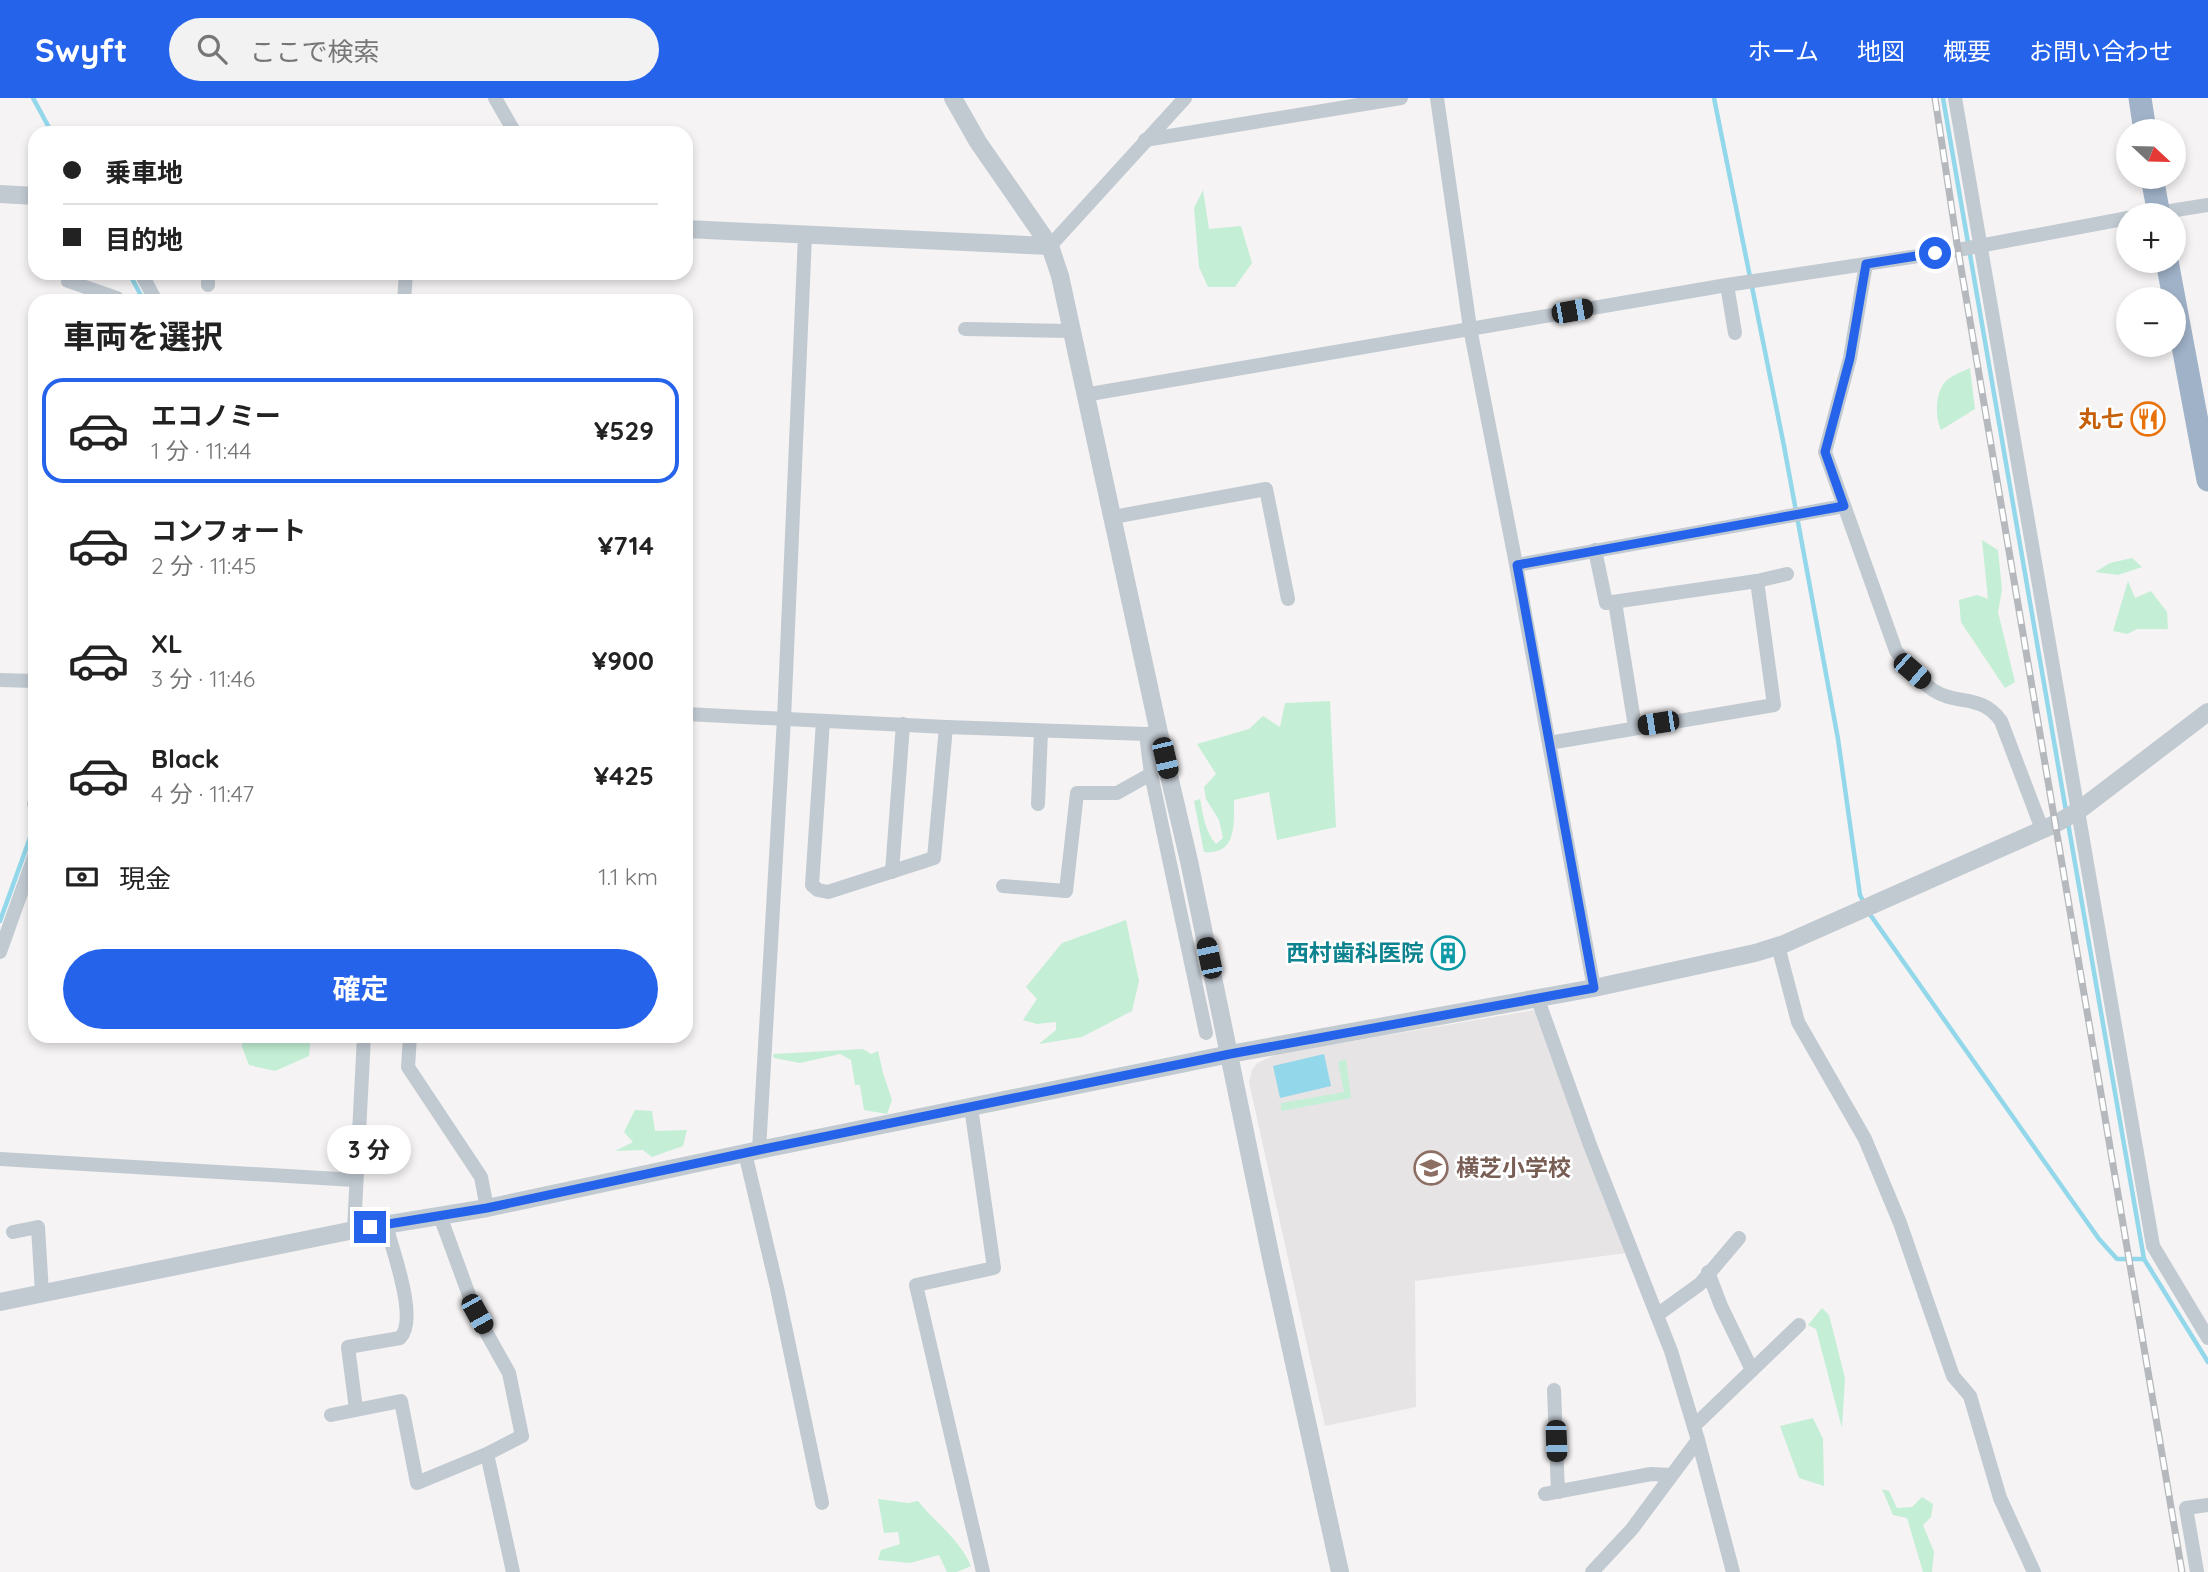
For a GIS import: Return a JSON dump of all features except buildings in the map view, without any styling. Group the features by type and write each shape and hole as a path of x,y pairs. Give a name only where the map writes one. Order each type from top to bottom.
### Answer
{"highway":[{"path":"2140,98 2143,119"},
{"path":"2169,273 2208,480"}],"street":[{"path":"495,98 511,126"},
{"path":"953,98 978,142 1050,246 1060,276 1112,517 1153,733 1189,861 1340,1572"},
{"path":"1050,246 1185,98"},
{"path":"1145,140 1401,98"},
{"path":"1437,98 1470,328 1517,565 1594,988"},
{"path":"1955,98 2153,1246 2208,1338"},
{"path":"0,194 28,196"},
{"path":"2186,209 2208,205"},
{"path":"1084,395 2116,220"},
{"path":"693,229 1050,246"},
{"path":"805,236 784,719 752,1151 777,1288 822,1503"},
{"path":"1866,264 1850,358 1825,452 1896,651 1912,671 1935,692 1978,702 1993,710 2001,721 2051,826"},
{"path":"68,280 105,294"},
{"path":"1727,285 1735,333"},
{"path":"965,329 1070,331"},
{"path":"1112,517 1266,489 1288,599"},
{"path":"1517,565 1844,506"},
{"path":"1595,550 1606,603 1757,581 1787,574"},
{"path":"1549,743 1774,705 1757,581"},
{"path":"1615,602 1635,727"},
{"path":"0,680 28,681"},
{"path":"0,1302 354,1230 487,1208 1230,1054 1594,988 1755,953 1778,946 2051,826 2077,812 2208,712"},
{"path":"693,714 1041,732 1153,733"},
{"path":"823,721 812,885 818,890 828,892 934,858 946,727"},
{"path":"892,872 903,724"},
{"path":"1038,804 1041,732"},
{"path":"1153,733 1151,774 1206,1032"},
{"path":"1003,886 1066,891 1077,793 1117,793 1151,774"},
{"path":"0,952 28,888"},
{"path":"1778,946 1798,1022 1866,1139 1900,1223 1953,1376 1970,1396 2000,1498 2034,1572"},
{"path":"1537,997 1590,1145 1671,1351 1733,1572"},
{"path":"354,1230 364,1043"},
{"path":"410,1043 408,1067 481,1178 487,1208"},
{"path":"971,1107 994,1268 916,1285 983,1572"},
{"path":"0,1159 355,1180"},
{"path":"331,1415 401,1401 417,1483 487,1454 522,1436 509,1373 477,1314 440,1216"},
{"path":"356,1409 348,1347 400,1338 407,1325 407,1306 386,1224"},
{"path":"13,1232 38,1227 42,1293"},
{"path":"1657,1315 1699,1284 1739,1238"},
{"path":"1708,1272 1752,1370"},
{"path":"1592,1572 1632,1529 1671,1475 1696,1433 1752,1370 1799,1325"},
{"path":"1554,1390 1552,1493 1651,1474 1671,1475"},
{"path":"487,1454 513,1572"},
{"path":"2197,1572 2186,1508 2208,1505"}],"shaded area":[{"name":"横芝小学校","path":"1534,1010 1626,1253 1415,1281 1416,1407 1325,1426 1249,1082 1252,1070 1257,1063 1278,1054"}],"green space":[{"path":"1203,190 1209,229 1241,226 1252,263 1235,287 1208,287 1199,267 1194,208"},
{"path":"1970,368 1975,409 1941,430 1937,405 1939,393 1951,377"},
{"path":"1982,540 1998,550 2002,590 1998,612 2015,682 2005,688 1961,622 1959,600 1977,595 1988,599"},
{"path":"2132,558 2142,567 2118,575 2095,572 2110,563"},
{"path":"2128,581 2135,598 2151,591 2167,612 2168,629 2137,629 2127,634 2113,631"},
{"path":"1330,701 1336,827 1277,840 1269,792 1234,800 1233,828 1228,843 1215,852 1204,852 1194,801 1200,799 1203,817 1212,839 1216,844 1223,838 1219,820 1206,799 1204,787 1216,774 1197,744 1249,729 1263,716 1280,727 1285,703"},
{"path":"1126,920 1139,981 1132,1011 1082,1037 1039,1044 1056,1030 1056,1022 1037,1024 1023,1020 1037,999 1026,987 1062,943"},
{"path":"242,1043 310,1043 309,1056 275,1071 249,1065"},
{"path":"863,1049 871,1054 878,1051 892,1100 887,1114 864,1110 860,1085 855,1085 851,1060 840,1054 800,1063 774,1058 773,1054"},
{"path":"1346,1059 1351,1098 1281,1111 1281,1103 1344,1092 1338,1062"},
{"path":"635,1110 652,1111 655,1131 687,1130 683,1146 652,1157 643,1150 615,1151 633,1142 624,1132"},
{"path":"1822,1308 1829,1315 1845,1378 1842,1428 1816,1329 1808,1325"},
{"path":"1813,1418 1823,1439 1824,1486 1799,1478 1780,1426"},
{"path":"1882,1489 1889,1491 1897,1508 1912,1507 1922,1497 1933,1504 1931,1517 1923,1525 1934,1552 1932,1572 1923,1572 1907,1518 1893,1515"},
{"path":"878,1499 908,1503 918,1501 954,1539 971,1566 957,1572 947,1572 939,1555 910,1563 878,1560 881,1550 900,1544 898,1532 884,1533"}],"water":[{"path":"1324,1054 1331,1086 1280,1098 1273,1066"}],"waterway":[{"path":"33,98 48,126"},
{"path":"1714,98 1784,446 1838,739 1860,895 1865,905"},
{"path":"1943,98 2066,811"},
{"path":"133,280 140,294"},
{"path":"2068,823 2144,1259 2208,1362"},
{"path":"0,921 28,843"},
{"path":"1869,913 2099,1239 2117,1259 2144,1259"}],"railway":[{"path":"1935,98 1958,250 2182,1572"}],"place":[{"name":"丸七","path":"2148,419"},
{"name":"西村歯科医院","path":"1448,953"},
{"name":"横芝小学校","path":"1431,1168"}],"route":[{"path":"370,1227 487,1208 1230,1054 1594,988 1517,565 1844,506 1825,452 1850,358 1866,264 1935,253"}]}
